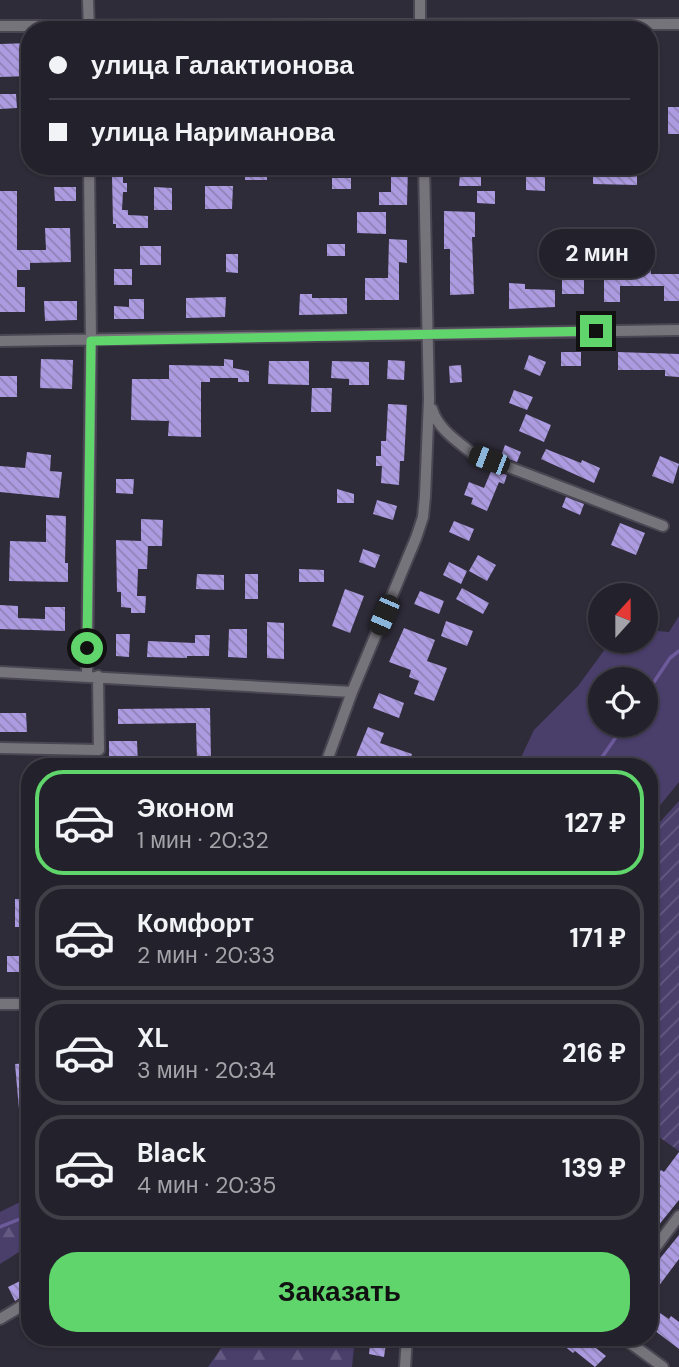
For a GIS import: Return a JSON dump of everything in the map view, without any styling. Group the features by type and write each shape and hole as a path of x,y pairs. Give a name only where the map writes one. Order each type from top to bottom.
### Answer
{"street":[{"path":"88,0 89,21"},
{"path":"420,0 420,21"},
{"path":"658,25 679,24"},
{"path":"0,26 21,27"},
{"path":"0,748 99,750 92,676 89,175"},
{"path":"328,758 423,517 429,399 424,175"},
{"path":"0,341 679,330"},
{"path":"429,399 435,418 449,435 472,453 663,526"},
{"path":"0,672 352,692"},
{"path":"0,1004 21,1004"},
{"path":"658,1244 679,1216"},
{"path":"0,1319 21,1306"},
{"path":"405,1367 406,1346"},
{"path":"634,1346 663,1367"}],"green space":[{"path":"679,616 679,782 658,808 658,758 521,758 534,730 588,672 588,737 658,737 658,667 592,667 602,653 658,653 658,631 669,632"},
{"path":"679,801 679,1151 658,1136 658,824"},
{"path":"21,1202 21,1251 0,1264 0,1212"},
{"path":"223,1346 354,1346 352,1367 208,1367"}],"building":[{"path":"21,43 21,76 0,77 0,44"},
{"path":"658,54 660,54 658,72"},
{"path":"0,94 16,94 17,108 0,109"},
{"path":"668,107 679,107 679,134 668,134"},
{"path":"112,175 123,175 123,183 127,183 127,192 123,192 122,210 128,210 128,215 148,216 148,228 116,228 116,224 113,224"},
{"path":"245,175 267,175 267,180 245,180"},
{"path":"391,175 408,175 407,205 379,205 379,192 391,192"},
{"path":"460,175 481,175 481,186 459,186"},
{"path":"526,175 545,175 545,191 526,190"},
{"path":"593,175 637,175 637,185 593,184"},
{"path":"332,178 351,178 351,189 332,189"},
{"path":"205,186 233,186 232,209 205,209"},
{"path":"54,187 76,187 76,201 55,201"},
{"path":"154,187 172,188 172,210 154,210"},
{"path":"0,191 17,191 17,250 46,250 45,228 70,228 71,262 30,263 30,270 17,270 17,287 25,287 25,312 0,312"},
{"path":"477,191 495,191 495,204 477,203"},
{"path":"444,211 475,212 475,237 472,237 474,294 450,295 450,249 444,249"},
{"path":"357,212 386,212 386,234 357,233"},
{"path":"389,239 407,240 407,263 399,262 399,300 365,300 365,278 388,278"},
{"path":"327,244 345,244 345,256 327,256"},
{"path":"140,246 161,246 161,265 140,265"},
{"path":"226,254 238,254 238,273 226,272"},
{"path":"622,266 651,266 651,274 679,274 679,301 664,301 664,286 620,286 620,302 604,302 604,277 622,277"},
{"path":"114,269 132,269 132,285 114,285"},
{"path":"562,270 584,270 584,294 562,294"},
{"path":"509,283 525,284 525,289 555,290 555,307 509,309"},
{"path":"300,294 312,294 312,298 347,298 347,314 299,315"},
{"path":"226,297 225,317 186,318 186,298"},
{"path":"129,299 144,299 144,319 114,319 114,306 129,307"},
{"path":"44,301 77,301 77,320 45,321"},
{"path":"561,352 581,352 581,366 561,366"},
{"path":"618,352 679,354 679,377 665,376 665,370 618,370"},
{"path":"529,355 546,362 540,376 524,369"},
{"path":"41,359 73,360 72,389 40,388"},
{"path":"224,359 233,360 233,368 249,371 249,382 238,382 238,378 210,378 210,382 201,382 201,437 168,436 169,421 131,420 132,379 169,379 169,365 224,366"},
{"path":"388,360 405,361 404,380 387,379"},
{"path":"269,361 309,361 309,385 268,384"},
{"path":"332,361 369,362 369,385 349,385 349,379 331,378"},
{"path":"461,365 462,382 450,383 449,366"},
{"path":"0,376 17,376 17,397 0,397"},
{"path":"312,388 332,388 331,412 311,412"},
{"path":"514,390 533,397 527,410 509,403"},
{"path":"388,404 407,405 404,461 400,461 399,485 381,483 382,466 376,466 376,456 381,456 381,441 386,441"},
{"path":"526,414 551,425 544,442 519,431"},
{"path":"505,445 521,452 517,462 501,456"},
{"path":"546,449 600,468 594,483 541,459"},
{"path":"27,452 51,455 50,471 62,472 59,498 0,492 0,466 25,468"},
{"path":"660,456 679,464 673,484 652,476"},
{"path":"492,469 507,475 504,484 499,482 487,511 471,504 473,498 464,495 469,482 484,488"},
{"path":"116,479 134,479 133,494 116,493"},
{"path":"337,489 354,494 354,503 337,503"},
{"path":"566,497 584,504 580,515 562,507"},
{"path":"377,500 397,506 393,520 373,514"},
{"path":"46,515 66,516 65,563 68,563 68,582 9,581 10,541 46,542"},
{"path":"141,519 163,520 162,546 148,546 147,569 138,569 137,596 146,596 145,613 131,613 131,608 121,607 121,592 117,592 116,540 141,541"},
{"path":"454,521 474,529 469,541 449,532"},
{"path":"620,523 645,533 636,555 611,545"},
{"path":"363,549 380,555 375,568 359,562"},
{"path":"478,555 496,565 487,581 469,571"},
{"path":"449,562 467,571 461,584 443,575"},
{"path":"299,569 324,570 324,582 299,582"},
{"path":"197,574 224,575 224,590 196,589"},
{"path":"245,574 258,574 258,599 245,599"},
{"path":"462,588 489,603 483,614 456,599"},
{"path":"345,589 364,596 350,633 332,626"},
{"path":"420,591 444,601 439,614 414,604"},
{"path":"0,605 18,606 18,618 45,619 45,607 65,607 65,631 0,629"},
{"path":"446,621 473,631 467,646 441,636"},
{"path":"267,622 284,623 284,659 267,658"},
{"path":"404,628 435,640 427,661 447,668 434,701 414,694 419,681 409,677 411,670 389,662"},
{"path":"229,629 247,629 247,658 228,657"},
{"path":"116,634 130,634 129,657 116,656"},
{"path":"195,635 210,635 209,656 147,657 148,641 195,643"},
{"path":"379,693 404,703 399,718 373,708"},
{"path":"210,708 211,758 197,758 196,723 118,724 118,709"},
{"path":"0,713 26,713 27,732 0,732"},
{"path":"368,727 384,733 380,743 412,754 411,758 355,758"},
{"path":"109,741 137,741 138,758 109,758"},
{"path":"15,899 21,899 21,927 15,927"},
{"path":"7,956 21,956 21,972 7,972"},
{"path":"15,1064 21,1064 20,1120"},
{"path":"679,1152 679,1200 658,1226 658,1190 661,1186 658,1184 658,1174 661,1170 664,1172"},
{"path":"679,1235 679,1259 658,1287 658,1261"},
{"path":"20,1281 21,1297 15,1301 8,1287"},
{"path":"660,1313 669,1319 671,1316 679,1322 679,1349 658,1333"},
{"path":"370,1346 386,1346 384,1357 369,1354"},
{"path":"564,1346 593,1346 606,1356 595,1367 575,1351 573,1353"}],"waterway":[{"path":"658,676 670,658 679,651"},
{"path":"602,758 616,737"},
{"path":"0,1227 21,1219"}],"route":[{"path":"87,648 91,341 596,331"}]}
